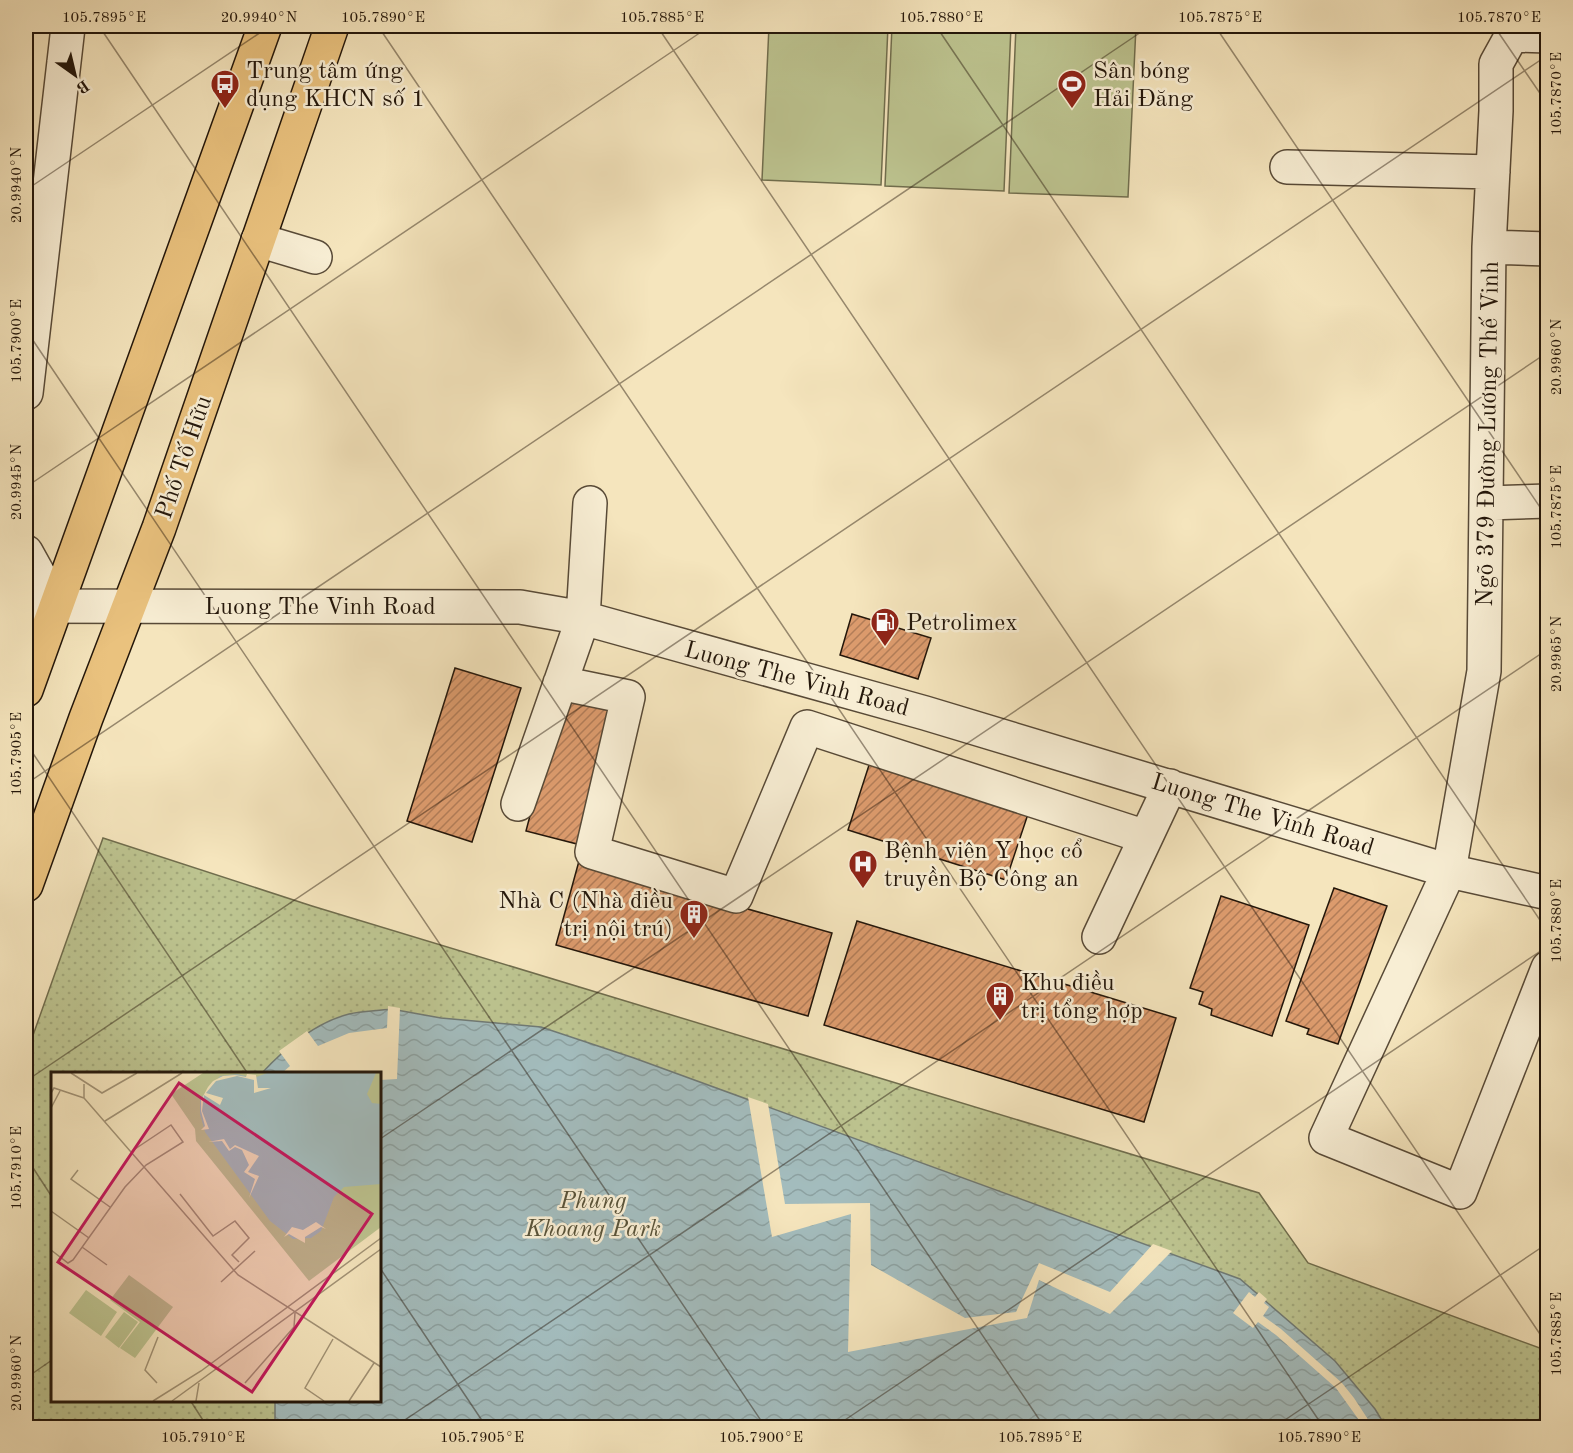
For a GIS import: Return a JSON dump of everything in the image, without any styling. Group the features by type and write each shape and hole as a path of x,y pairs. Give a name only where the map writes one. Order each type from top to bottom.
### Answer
{"main road":[{"path":"26,690 41,606 266,26"},
{"name":"Phố Tố Hữu","path":"26,885 86,718 130,606 332,26"}],"street":[{"path":"26,393 68,27"},
{"name":"Ngõ 379 Đường Lương Thế Vinh","path":"1548,36 1512,35 1496,64 1489,247 1484,671 1449,871 1326,1138 1460,1192 1548,968"},
{"path":"1287,167 1493,172"},
{"path":"258,240 315,257"},
{"path":"1489,247 1548,249"},
{"path":"1487,503 1548,501"},
{"path":"518,804 583,618 590,503"},
{"path":"26,552 41,606"},
{"name":"Luong The Vinh Road","path":"41,606 520,607 583,618 925,713 1449,871 1548,893"},
{"path":"560,683 628,697 592,852 736,896 807,727 1146,837"},
{"path":"1099,937 1170,786"}],"green space":[{"path":"769,26 888,26 881,185 762,180"},
{"path":"892,26 1011,26 1004,191 885,186"},
{"name":"Sân bóng Hải Đăng","path":"1016,26 1136,26 1128,197 1009,193"},
{"name":"Phung Khoang Park","path":"103,838 312,906 1259,1193 1308,1263 1548,1351 1547,1427 26,1428 26,1055"}],"water":[{"name":"Phung Khoang Park","path":"391,1009 441,1018 541,1027 634,1058 1240,1279 1335,1361 1375,1409 1386,1427 275,1427 275,1402 381,1402 381,1072 263,1072 290,1046 312,1030 336,1018 359,1012"}],"pier":[{"path":"388,1006 400,1008 397,1079 381,1080 381,1072 283,1072 290,1066 279,1051 307,1031 318,1046 349,1033 387,1028"},
{"path":"748,1097 768,1104 785,1204 870,1203 871,1265 965,1318 1016,1312 1039,1263 1110,1292 1153,1244 1172,1251 1110,1314 1039,1280 1027,1318 848,1352 851,1214 772,1237"},
{"path":"1249,1292 1255,1297 1259,1292 1267,1299 1264,1303 1269,1307 1263,1316 1342,1383 1373,1427 1364,1427 1336,1388 1276,1335 1258,1322 1253,1328 1233,1313"}],"building":[{"name":"Petrolimex","path":"852,614 931,638 918,679 840,655"},
{"path":"455,668 521,688 472,842 407,821"},
{"path":"562,693 618,708 581,845 526,831"},
{"path":"871,759 1030,808 1006,880 848,830"},
{"name":"Nhà C (Nhà điều trị nội trú)","path":"579,861 832,933 808,1016 556,945"},
{"path":"1334,888 1387,906 1338,1044 1307,1034 1309,1029 1286,1021"},
{"path":"1221,896 1309,925 1272,1036 1211,1015 1212,1009 1199,1004 1203,992 1190,988"},
{"name":"Khu điều trị tổng hợp","path":"857,921 1176,1018 1144,1122 824,1025"}],"place":[{"name":"Trung tâm ứng dụng KHCN số 1","path":"225,110"},
{"name":"Sân bóng Hải Đăng","path":"1072,110"},
{"name":"Petrolimex","path":"885,648"},
{"name":"Bệnh viện Y học cổ truyền Bộ Công an","path":"863,890"},
{"name":"Nhà C (Nhà điều trị nội trú)","path":"694,940"},
{"name":"Khu điều trị tổng hợp","path":"1000,1022"}]}
